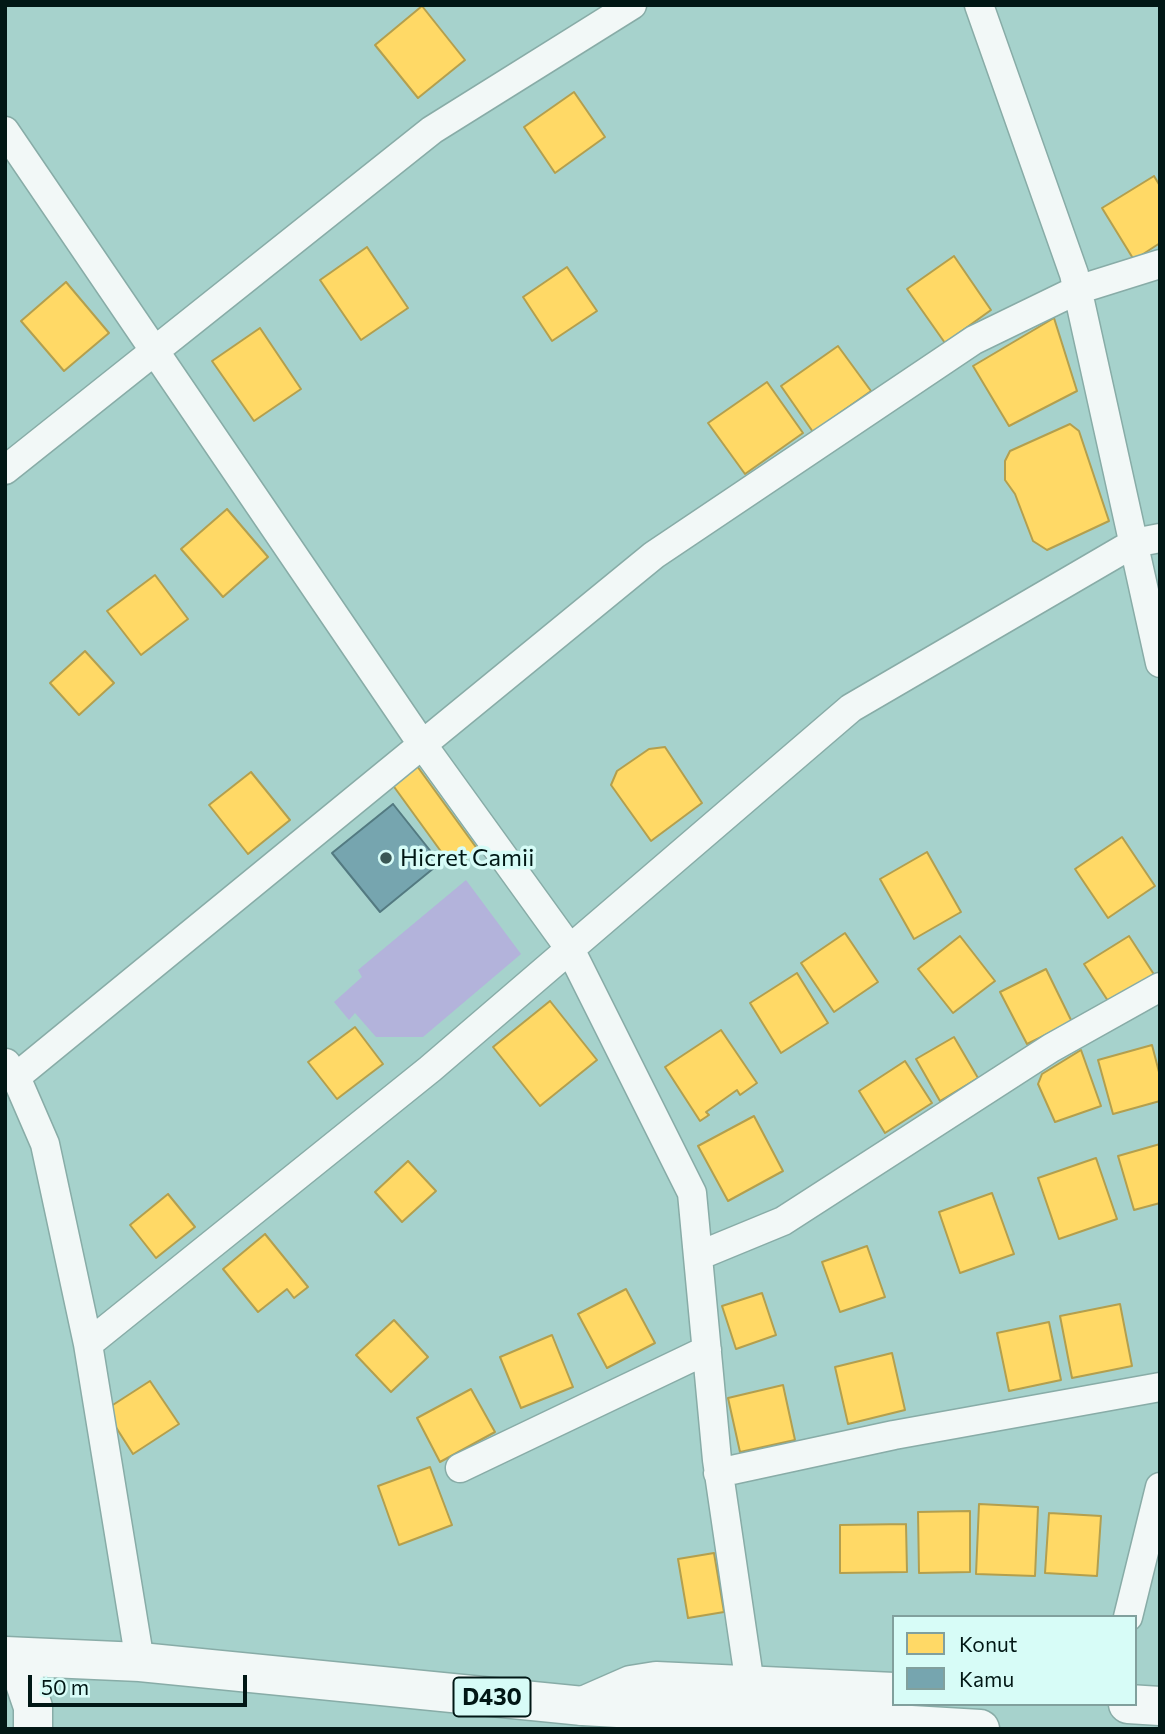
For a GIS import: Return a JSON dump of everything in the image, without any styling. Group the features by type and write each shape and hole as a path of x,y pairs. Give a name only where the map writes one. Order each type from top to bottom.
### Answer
{"main road":[{"name":"D430","path":"10,1657 139,1662 583,1706 980,1729"},
{"path":"10,1657 33,1707 33,1729"},
{"path":"583,1706 643,1682 892,1692"},
{"path":"1137,1705 1160,1706"}],"street":[{"path":"5,470 432,130 632,5"},
{"path":"979,5 1077,290 1147,540 1160,663"},
{"path":"5,131 422,744 570,948 692,1193 718,1473 750,1685"},
{"path":"139,1662 88,1343 45,1144 11,1069 422,744 654,555 974,340 1077,290 1160,264"},
{"path":"88,1343 430,1069 851,708 1147,540"},
{"path":"698,1256 783,1221 1051,1048 1160,987"},
{"path":"460,1468 707,1350"},
{"path":"718,1473 894,1435 1160,1387"},
{"path":"1128,1615 1160,1487"}],"shaded area":[{"path":"466,880 521,954 423,1037 376,1037 355,1013 349,1020 334,1002 362,977 358,970"}],"building: Konut":[{"path":"422,6 465,60 418,98 375,45"},
{"path":"574,92 605,137 555,173 524,127"},
{"path":"1154,176 1160,186 1160,243 1134,260 1102,208"},
{"path":"367,247 408,308 361,340 320,280"},
{"path":"954,256 991,310 945,343 907,289"},
{"path":"567,267 597,311 552,341 523,297"},
{"path":"66,282 109,333 64,371 21,321"},
{"path":"1054,318 1077,391 1009,426 973,366"},
{"path":"260,328 301,389 254,421 212,361"},
{"path":"838,346 871,391 813,432 781,386"},
{"path":"767,382 803,433 745,474 708,423"},
{"path":"1070,424 1079,431 1109,521 1047,550 1033,541 1015,494 1005,480 1005,461 1010,451"},
{"path":"227,509 268,557 223,597 181,549"},
{"path":"155,575 188,619 141,655 107,611"},
{"path":"85,651 114,683 79,715 50,683"},
{"path":"665,747 702,803 651,841 611,785 617,771 649,749"},
{"path":"417,766 478,850 453,868 392,784"},
{"path":"251,772 290,820 248,854 209,805"},
{"path":"1122,837 1155,886 1108,918 1075,869"},
{"path":"927,852 961,912 914,939 880,879"},
{"path":"845,933 878,982 834,1012 801,963"},
{"path":"960,936 995,981 953,1013 918,969"},
{"path":"1129,936 1155,976 1110,1004 1084,964"},
{"path":"1046,969 1072,1022 1027,1044 1000,992"},
{"path":"797,973 828,1023 781,1053 750,1003"},
{"path":"550,1001 597,1060 540,1106 493,1047"},
{"path":"355,1027 383,1064 337,1099 308,1062"},
{"path":"721,1030 757,1083 740,1095 737,1090 706,1112 709,1115 700,1121 665,1067"},
{"path":"954,1037 978,1078 940,1101 916,1059"},
{"path":"1152,1045 1160,1076 1160,1101 1113,1114 1098,1060"},
{"path":"1081,1050 1101,1106 1055,1122 1038,1084 1042,1074"},
{"path":"905,1061 932,1103 885,1133 859,1091"},
{"path":"754,1116 783,1171 728,1201 698,1146"},
{"path":"1160,1144 1160,1203 1134,1210 1118,1156"},
{"path":"1096,1158 1117,1219 1059,1239 1038,1178"},
{"path":"408,1161 436,1191 402,1222 375,1192"},
{"path":"992,1193 1014,1254 960,1273 939,1212"},
{"path":"168,1194 195,1227 156,1258 130,1225"},
{"path":"265,1234 308,1287 294,1298 287,1289 258,1312 223,1269"},
{"path":"867,1246 885,1297 840,1312 822,1262"},
{"path":"626,1289 655,1343 607,1368 578,1314"},
{"path":"762,1293 776,1335 736,1349 722,1306"},
{"path":"1120,1304 1132,1366 1072,1378 1060,1316"},
{"path":"394,1320 428,1357 391,1392 356,1355"},
{"path":"1049,1322 1061,1380 1009,1391 997,1333"},
{"path":"552,1335 573,1387 521,1408 500,1357"},
{"path":"892,1353 905,1410 848,1424 835,1367"},
{"path":"150,1381 179,1424 133,1454 105,1410"},
{"path":"783,1385 795,1440 740,1452 728,1398"},
{"path":"471,1389 495,1432 440,1462 417,1418"},
{"path":"430,1467 452,1525 399,1545 378,1486"},
{"path":"979,1504 1038,1507 1035,1576 976,1574"},
{"path":"970,1511 970,1572 919,1573 918,1512"},
{"path":"1049,1513 1101,1516 1097,1576 1045,1573"},
{"path":"906,1524 907,1572 840,1573 840,1525"},
{"path":"714,1553 724,1612 688,1618 678,1559"}],"building: Kamu":[{"name":"Hicret Camii","path":"393,804 440,863 380,912 332,853"}],"place":[{"name":"Hicret Camii","path":"386,858"}]}
